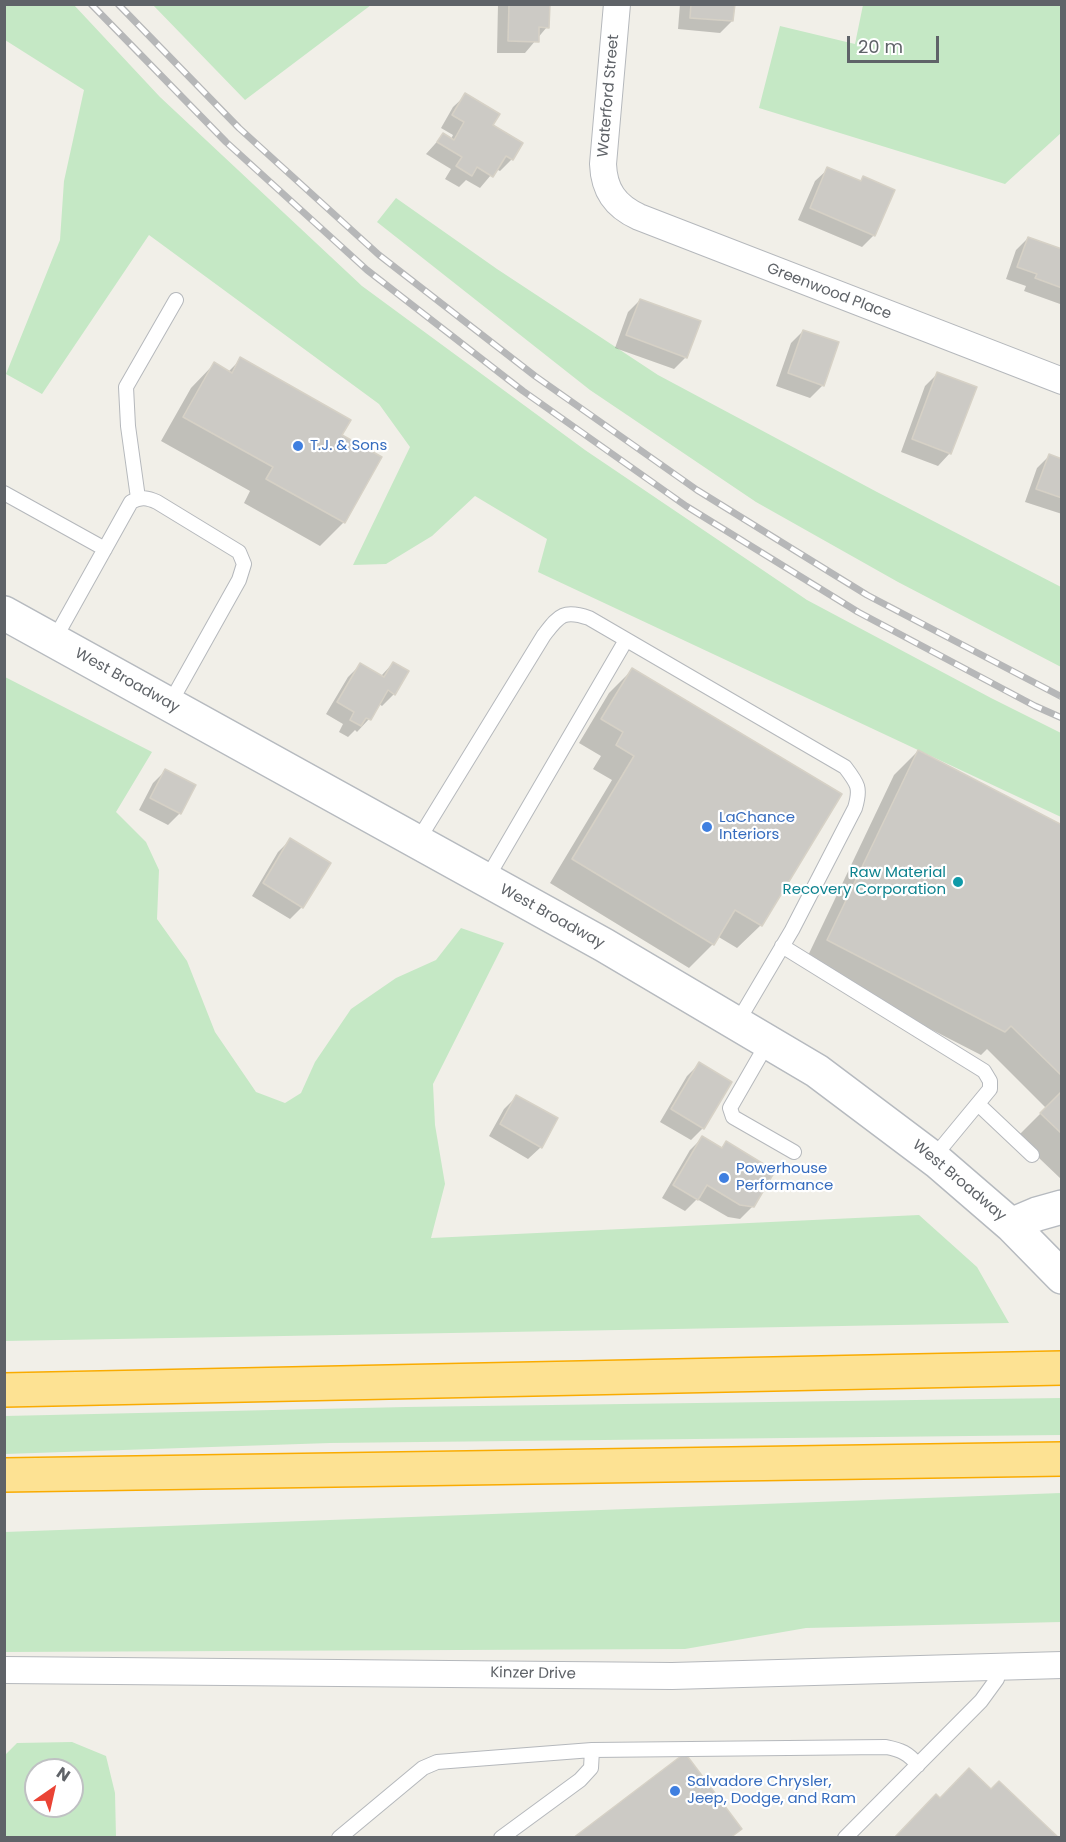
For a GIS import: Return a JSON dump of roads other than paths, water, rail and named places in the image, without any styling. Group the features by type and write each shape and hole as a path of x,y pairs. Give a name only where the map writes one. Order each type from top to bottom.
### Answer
{"highway":[{"path":"4,1390 1062,1368"},
{"path":"4,1475 1062,1459"}],"main road":[{"name":"West Broadway","path":"4,613 604,945 817,1071 933,1158 1011,1225 1062,1277"},
{"path":"1011,1225 1036,1214 1062,1207"}],"street":[{"name":"Waterford Street","path":"608,188 603,164 617,4"},
{"name":"Greenwood Place","path":"608,188 621,207 639,217 1062,381"},
{"name":"Kinzer Drive","path":"4,1670 672,1676 1062,1665"}],"lane":[{"path":"138,498 128,426 126,387 176,300"},
{"path":"4,493 105,549"},
{"path":"54,640 132,502 138,498 149,498 157,502 239,552 244,564 239,580 169,705"},
{"path":"417,842 544,635 557,618 575,613 589,618 845,767 857,782 859,794 855,808 783,946 737,1023"},
{"path":"486,880 626,640"},
{"path":"783,946 984,1071 990,1081 990,1089 933,1158"},
{"path":"768,1042 730,1108 730,1112 733,1117 794,1152"},
{"path":"978,1104 1032,1155"},
{"path":"845,1838 981,1701 997,1679 999,1666"},
{"path":"339,1838 423,1768 437,1762 592,1750 886,1747 902,1750 918,1765"},
{"path":"501,1838 580,1780 591,1768 592,1750"}],"railway":[{"path":"91,4 226,142 367,270 523,391 686,506 858,612 1035,706 1062,718"},
{"path":"118,4 239,128 379,255 535,376 697,490 867,595 1062,697"}],"place":[{"name":"T.J. & Sons","path":"298,446"},
{"name":"LaChance Interiors","path":"707,827"},
{"name":"Raw Material Recovery Corporation","path":"958,882"},
{"name":"Powerhouse Performance","path":"724,1178"},
{"name":"Salvadore Chrysler, Jeep, Dodge, and Ram","path":"675,1791"}]}
